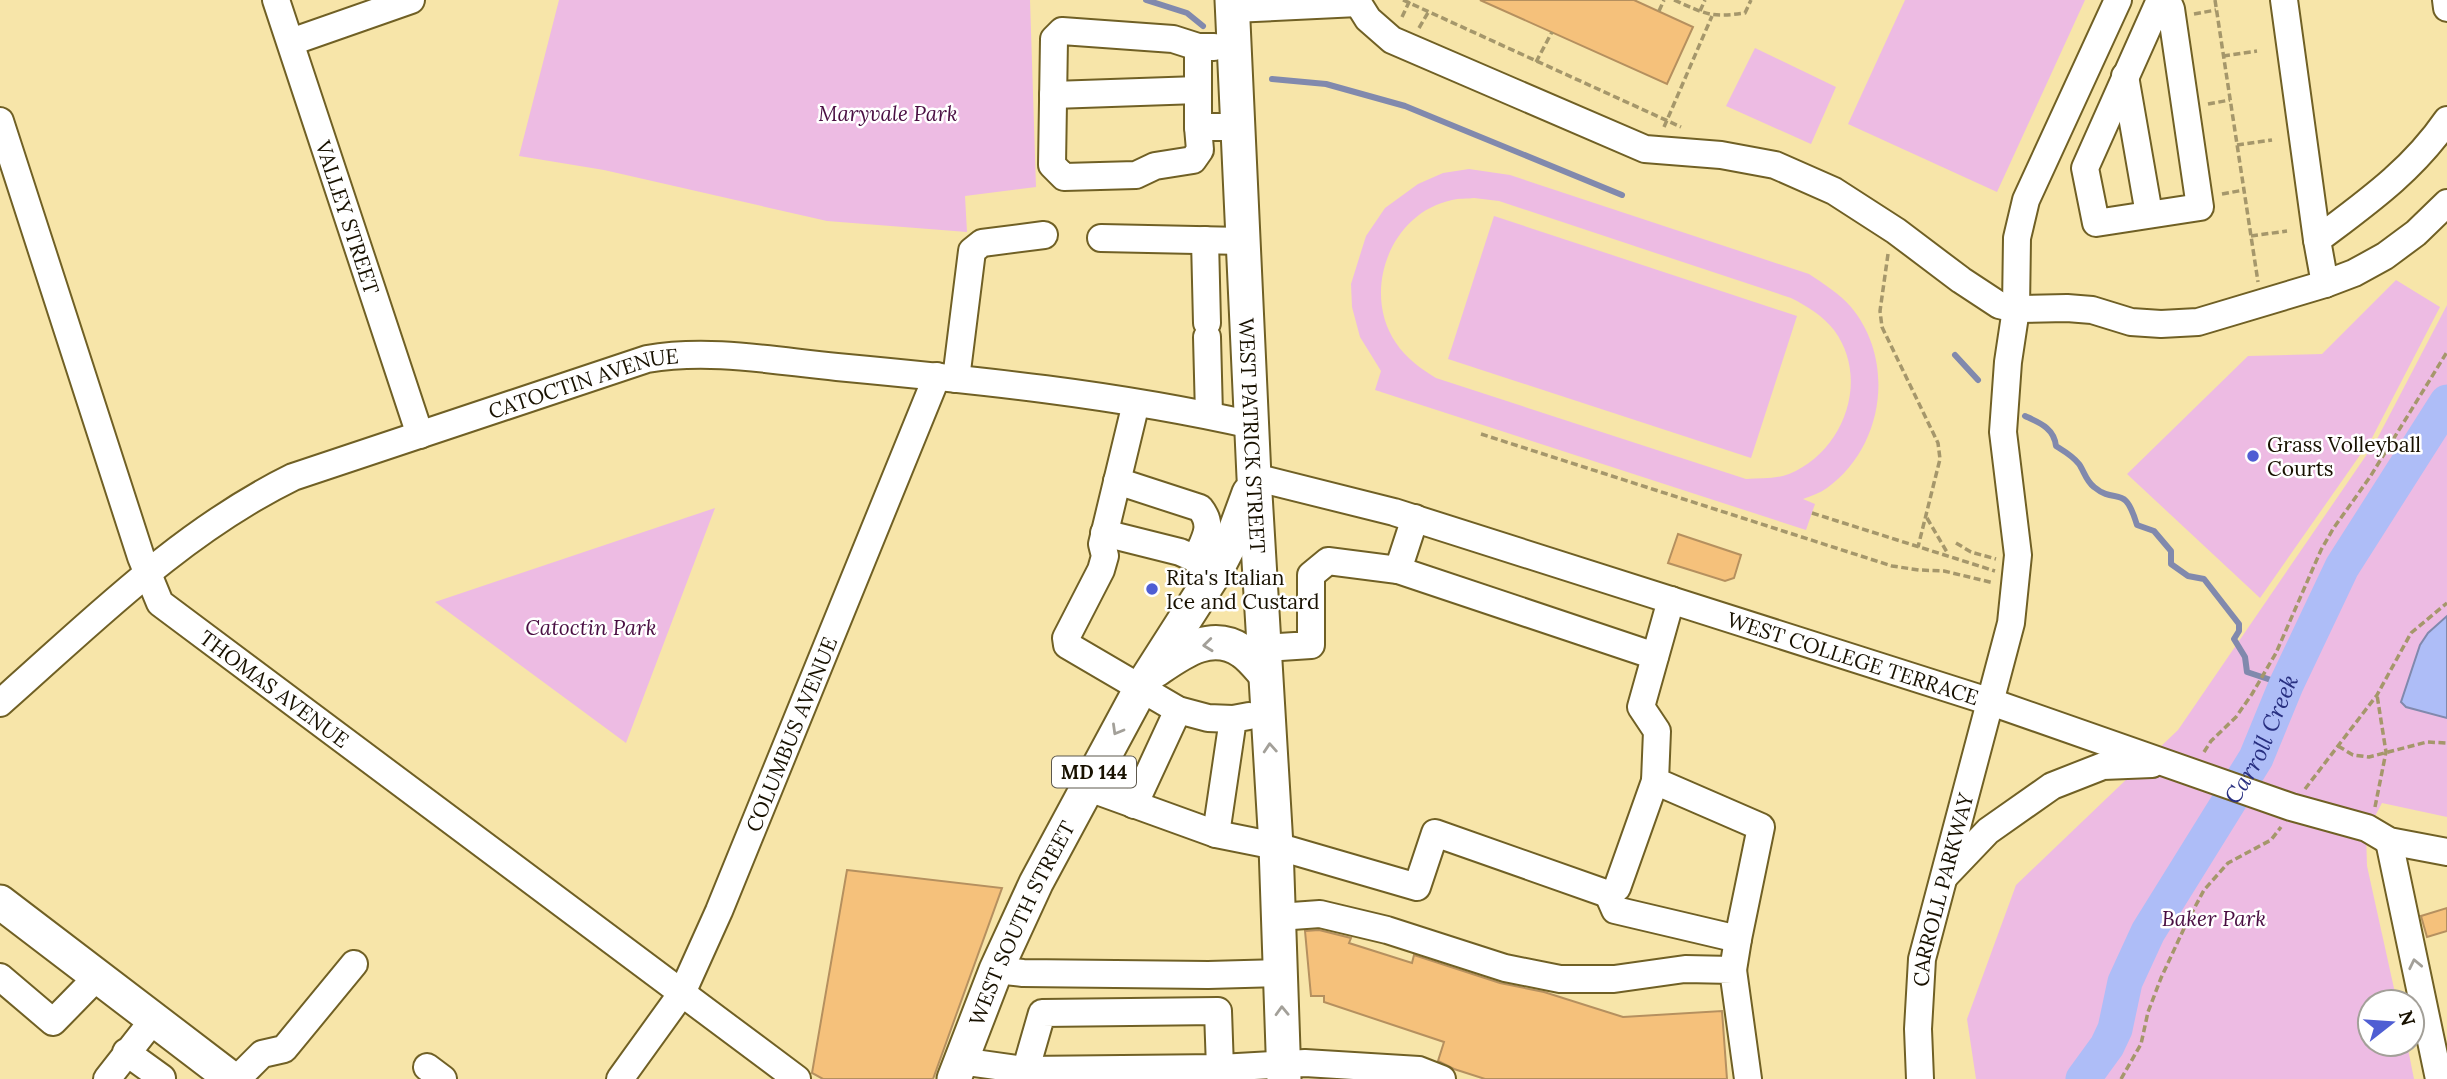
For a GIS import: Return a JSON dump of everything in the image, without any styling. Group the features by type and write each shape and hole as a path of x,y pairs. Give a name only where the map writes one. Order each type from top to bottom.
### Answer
{"main road":[{"name":"WEST PATRICK STREET","path":"1232,5 1254,477 1276,846 1284,1071"},
{"name":"WEST SOUTH STREET","path":"957,1070 996,970 1036,883 1206,564 1231,542 1254,477"},
{"path":"1144,682 1187,650 1210,643 1221,643 1265,661"},
{"path":"1,904 226,1076"}],"street":[{"name":"VALLEY STREET","path":"276,0 420,435"},
{"path":"291,42 411,0"},
{"name":"CARROLL PARKWAY","path":"1920,1079 1918,1029 1922,959 2011,624 2018,555 2003,432 2008,362 2016,309 2017,238 2026,200 2118,0"},
{"path":"2160,0 2085,168 2096,223 2200,207 2171,9 2175,8"},
{"path":"2284,0 2325,284"},
{"path":"2446,0 2447,8"},
{"path":"1232,5 1359,1 1368,19 1392,40 1645,149 1721,155 1775,164 1834,191 1896,231 1942,267 1999,305 2016,309 2067,307 2092,310 2131,321 2161,324 2198,322 2354,273 2385,257 2416,233 2447,203"},
{"path":"1198,47 1200,150 1193,160 1155,166 1136,176 1064,177 1052,165 1054,39 1062,31 1173,38 1198,47 1234,47"},
{"path":"2125,76 2149,214"},
{"path":"1054,95 1198,90"},
{"path":"2317,240 2391,184 2432,141 2447,120"},
{"name":"THOMAS AVENUE","path":"0,121 146,573 160,603 797,1079"},
{"path":"2062,122 2098,136"},
{"path":"1198,127 1237,127"},
{"name":"COLUMBUS AVENUE","path":"620,1079 682,993 946,377 972,251 982,243 1044,235"},
{"path":"1101,238 1243,241"},
{"path":"1205,240 1209,415"},
{"name":"CATOCTIN AVENUE","path":"0,703 146,573 242,503 293,477 648,359 702,354 946,377 1175,408 1252,425"},
{"path":"1136,402 1104,533 1102,544 1105,556 1101,570 1066,638 1067,645 1144,682 1178,710 1208,718 1233,719 1268,712"},
{"name":"WEST COLLEGE TERRACE","path":"1254,477 1415,518 1991,702 2291,807 2367,828 2389,841 2447,852"},
{"path":"1104,533 1180,552 1206,564 1209,529 1207,517 1200,508 1117,481"},
{"path":"1398,570 1415,518"},
{"path":"1265,661 1311,645 1311,575 1328,561 1398,570 1655,656"},
{"path":"1608,894 1617,888 1655,781 1657,731 1641,707 1671,600"},
{"path":"1134,805 1178,710"},
{"path":"1216,834 1233,719"},
{"path":"1944,878 1988,831 2052,786 2102,766 2167,764"},
{"path":"1655,781 1761,827 1733,970 1748,1079"},
{"path":"1086,788 1216,834 1276,846 1417,887 1435,833 1608,894 1615,910 1738,939"},
{"path":"2389,841 2439,1041 2439,1079"},
{"path":"1278,917 1320,914 1387,930 1505,968 1560,979 1615,979 1685,969 1733,970"},
{"path":"226,1076 262,1054 284,1049 354,964"},
{"path":"996,970 1023,973 1208,975 1281,973"},
{"path":"0,977 53,1022 98,976"},
{"path":"1024,1075 1042,1013 1191,1011 1218,1011 1216,1073"},
{"path":"107,1079 154,1019"},
{"path":"126,1052 162,1079 185,1043"},
{"path":"957,1070 1024,1075 1419,1070 1442,1079"}],"path":[{"path":"1398,26 1410,0"},
{"path":"1658,11 1664,0"},
{"path":"1674,0 1712,16 1745,13 1751,0"},
{"path":"1700,11 1705,0"},
{"path":"2215,0 2259,289"},
{"path":"2175,8 2216,10"},
{"path":"1663,129 1712,16"},
{"path":"1536,62 1552,32"},
{"path":"2223,56 2257,51"},
{"path":"2207,104 2230,100"},
{"path":"2237,145 2272,140"},
{"path":"2220,194 2244,190"},
{"path":"1896,231 1886,259 1880,310 1882,327 1938,443 1940,459 1918,547"},
{"path":"2251,236 2287,231"},
{"path":"2202,776 2206,748 2252,694 2276,653 2321,550 2370,477 2447,352"},
{"path":"1481,434 1892,566 1944,571 1996,584"},
{"path":"1812,513 1997,572"},
{"path":"1926,517 1949,555"},
{"path":"1956,543 1971,552 1998,559"},
{"path":"2121,1079 2141,1044 2148,1012 2161,978 2204,890 2228,863 2271,840 2278,833 2281,822 2291,807 2377,695 2411,633 2447,603"},
{"path":"2374,812 2386,752 2377,695"},
{"path":"2338,746 2353,755 2369,757 2427,743 2447,743"}],"green space":[{"name":"Maryvale Park","path":"559,0 1030,0 1036,187 965,196 967,232 827,221 604,170 519,156"},
{"path":"1905,0 2085,0 1997,192 1848,124"},
{"path":"1755,48 1836,87 1811,144 1726,106"},
{"path":"1469,169 1510,175 1809,274 1847,302 1865,329 1874,352 1878,377 1877,402 1872,427 1861,450 1846,471 1824,490 1803,499 1815,504 1806,530 1375,390 1381,371 1360,337 1352,307 1351,284 1366,236 1385,208 1418,184 1443,173","holes":["1457,199 1499,201 1791,298 1814,312 1834,330 1845,350 1850,370 1846,412 1837,432 1808,464 1789,474 1773,478 1746,479 1436,378 1425,371 1400,348 1386,323 1381,301 1382,279 1388,257 1398,238 1412,221 1430,208"]},
{"path":"1494,216 1797,316 1751,458 1448,359"},
{"name":"Grass Volleyball Courts","path":"2396,280 2440,307 2372,438 2260,598 2127,474 2248,356 2322,354"},
{"name":"Baker Park","path":"2447,305 2447,817 2382,803 2366,833 2367,866 2394,988 2356,988 2356,1058 2410,1058 2414,1079 1976,1079 1967,1019 2016,885 2178,730 2376,441"},
{"name":"Catoctin Park","path":"715,508 626,743 435,602"}],"water":[{"path":"2447,616 2447,718 2406,707 2401,702 2420,645 2428,633"}],"building":[{"path":"1480,0 1634,0 1693,27 1667,84"},
{"path":"1678,534 1741,555 1734,578 1725,581 1668,563"},
{"path":"847,870 1002,888 933,1079 823,1079 812,1073"},
{"path":"2447,908 2447,931 2427,937 2421,916"},
{"path":"1319,930 1351,938 1349,943 1412,963 1414,955 1500,983 1544,992 1623,1017 1722,1011 1727,1079 1485,1079 1454,1069 1438,1061 1444,1042 1324,1002 1324,996 1311,996 1305,931"}],"waterway":[{"path":"1146,0 1187,13 1203,26"},
{"path":"1272,79 1326,84 1405,106 1622,195"},
{"path":"1955,355 1978,380"},
{"name":"Carroll Creek","path":"2083,1079 2107,1046 2115,1029 2125,982 2148,932 2256,758 2286,685 2342,567 2447,402"},
{"path":"2025,416 2049,430 2056,446 2077,461 2094,487 2124,499 2137,525 2154,531 2171,551 2171,564 2188,576 2204,579 2239,624 2239,631 2234,639 2245,657 2247,672 2286,685"}],"place":[{"name":"Grass Volleyball Courts","path":"2253,456"},
{"name":"Rita's Italian Ice and Custard","path":"1152,589"}]}
